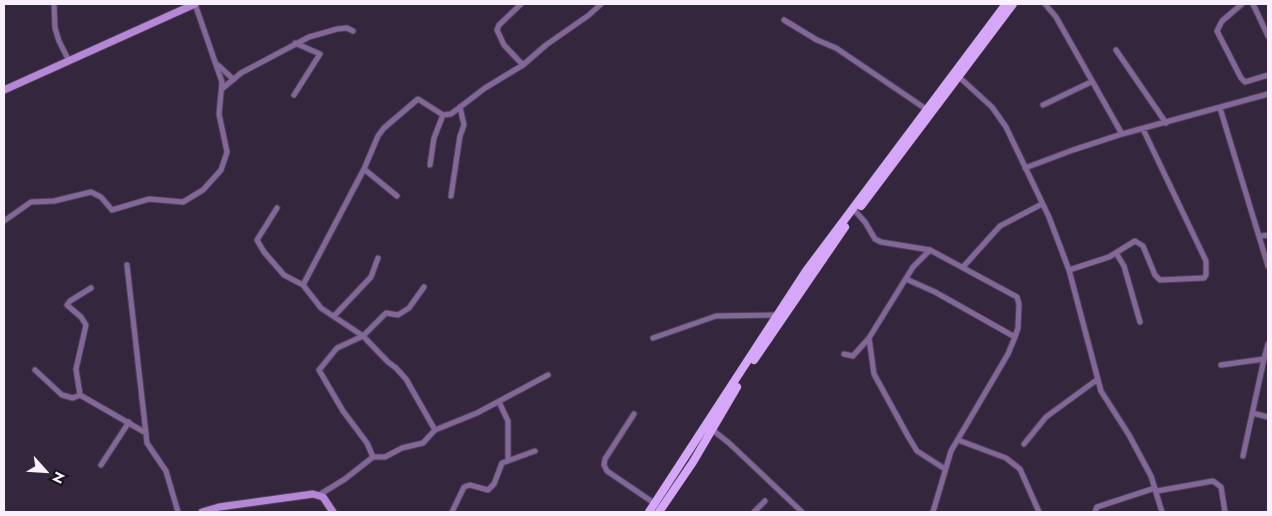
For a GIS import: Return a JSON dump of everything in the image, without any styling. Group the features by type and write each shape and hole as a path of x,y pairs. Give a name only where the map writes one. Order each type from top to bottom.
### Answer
{"main road":[{"path":"649,512 926,109 1006,4"},
{"path":"659,512 693,462 709,427 776,315 1013,4"}],"street":[{"path":"54,4 55,28 58,41 69,61"},
{"path":"4,90 184,6 195,4 217,65 223,88 219,114 227,152 226,160 221,170 195,197 177,203 149,199 112,210 101,197 90,192 54,201 30,202 4,221"},
{"path":"521,4 499,24 497,30 504,46 522,64"},
{"path":"303,285 364,169 378,136 414,101 418,99 424,100 447,116 589,15 600,4"},
{"path":"1045,4 1056,17 1122,134"},
{"path":"1242,4 1222,21 1217,30 1240,78 1245,82 1268,75"},
{"path":"1253,4 1266,27 1268,36"},
{"path":"784,20 843,53 926,109"},
{"path":"223,88 232,79 295,43 337,29 347,28 353,31"},
{"path":"294,95 320,54 295,43"},
{"path":"1116,50 1166,123"},
{"path":"217,65 232,79"},
{"path":"958,76 983,98 999,117 1026,168 1058,237 1070,270 1098,379 1105,399 1129,435 1156,489 1162,512"},
{"path":"1044,105 1091,82"},
{"path":"1026,168 1122,134 1143,130 1268,94"},
{"path":"451,196 460,136 464,125 460,107"},
{"path":"1220,108 1244,191 1261,236 1268,266"},
{"path":"430,165 434,138 443,115"},
{"path":"1070,270 1116,253 1135,241 1140,242 1143,246 1155,275 1160,280 1204,278 1208,271 1206,261 1143,130"},
{"path":"364,169 397,196"},
{"path":"963,267 1000,226 1042,204"},
{"path":"277,208 258,242 277,268 293,281 303,285 321,308 363,336 406,379 435,430"},
{"path":"856,212 865,222 875,239 881,242 930,250 1016,298 1019,314 1015,338 1008,354 951,451 933,512"},
{"path":"1261,236 1268,235"},
{"path":"844,354 853,356 869,338 913,267 930,250"},
{"path":"1116,253 1124,266 1140,322"},
{"path":"334,316 370,278 378,258"},
{"path":"127,265 146,434 150,449 166,471 178,512"},
{"path":"906,279 936,292 1015,338"},
{"path":"373,457 358,428 343,411 319,374 322,366 337,348 363,336 386,313 398,314 409,308 424,287"},
{"path":"80,395 76,369 86,325 81,316 66,306 70,301 91,288"},
{"path":"653,338 716,316 776,315"},
{"path":"869,338 874,374 909,438 918,451 945,469"},
{"path":"1242,456 1268,344"},
{"path":"1221,365 1264,359"},
{"path":"35,370 62,396 73,398 80,395"},
{"path":"202,512 281,498 319,495 345,479 373,457 386,457 402,448 423,443 435,430 499,402 548,375"},
{"path":"1024,444 1046,418 1098,379"},
{"path":"80,395 129,422 146,434"},
{"path":"499,402 508,421 508,461"},
{"path":"1252,413 1268,417"},
{"path":"634,414 605,459 604,465 607,471 654,504"},
{"path":"101,465 129,422"},
{"path":"709,427 729,443 802,512"},
{"path":"958,440 1006,458 1020,469 1039,512"},
{"path":"452,512 464,487 470,486 485,490 491,488 502,463 535,451"},
{"path":"1095,512 1097,507 1156,489 1213,481 1220,487 1225,512"},
{"path":"319,495 328,502 333,512"},
{"path":"754,512 765,501"}]}
